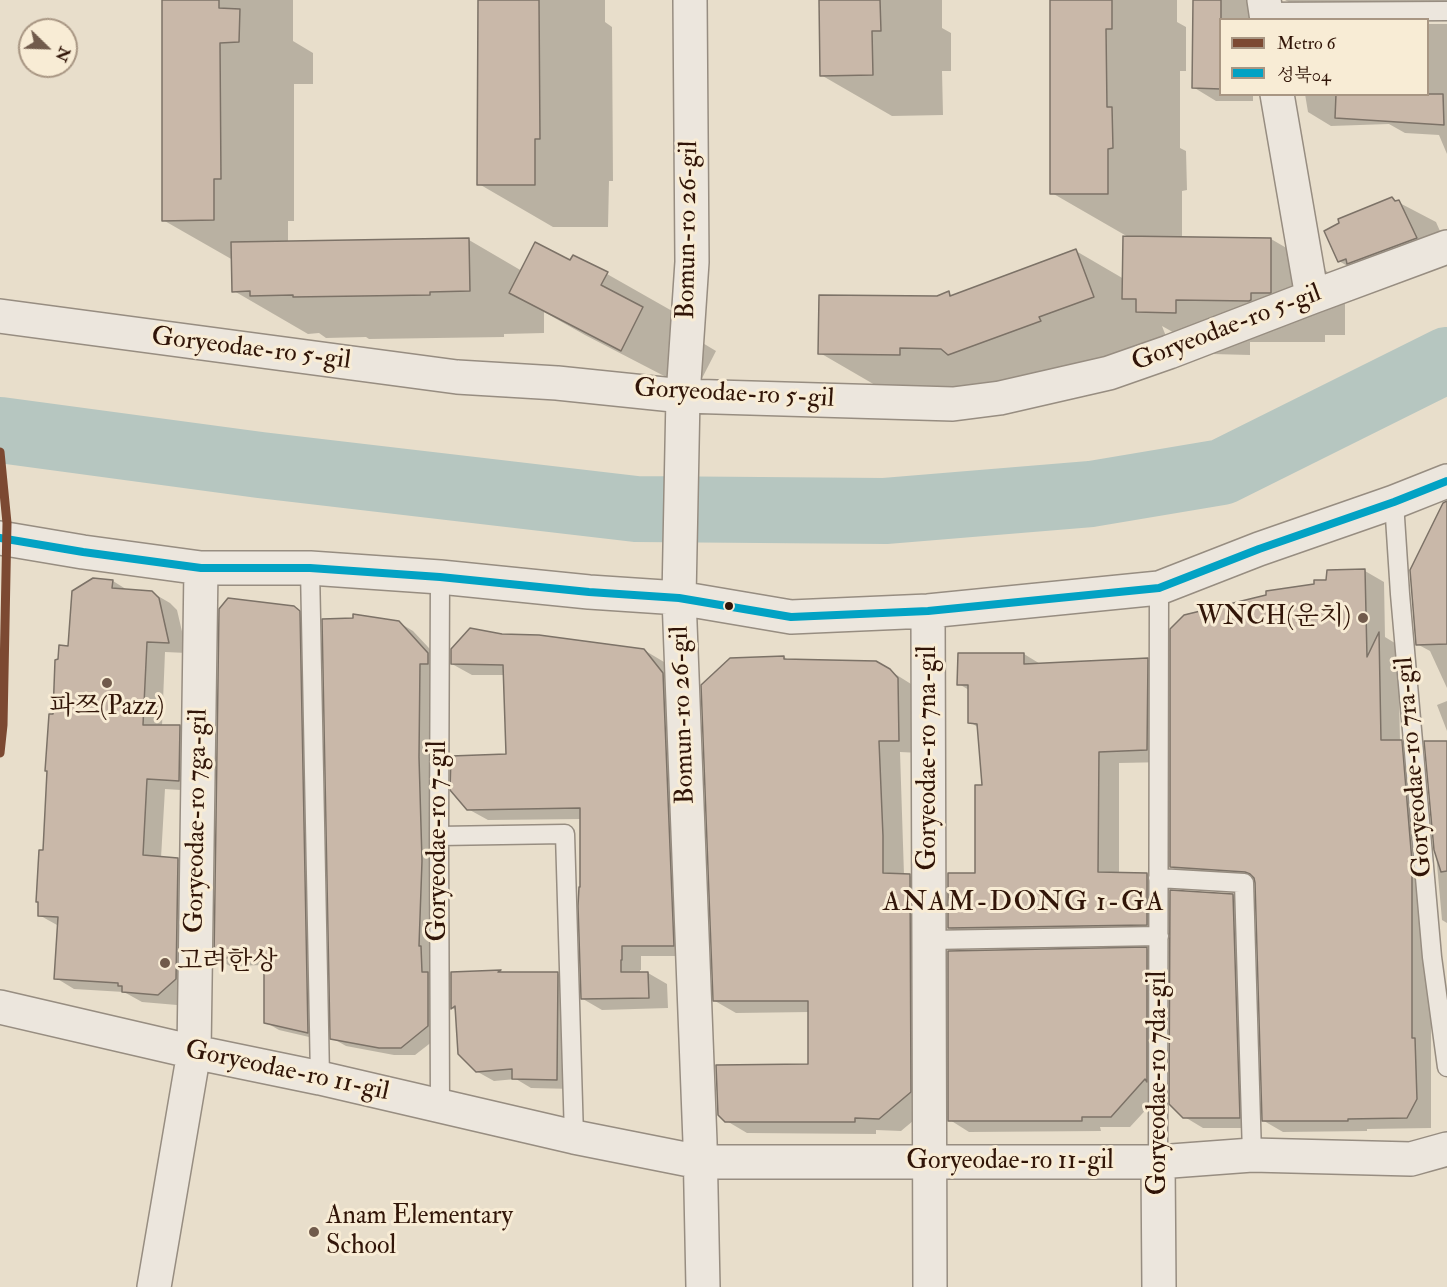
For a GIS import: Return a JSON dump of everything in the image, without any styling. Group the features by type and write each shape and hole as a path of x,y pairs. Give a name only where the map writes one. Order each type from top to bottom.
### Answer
{"street":[{"name":"Bomun-ro 26-gil","path":"690,0 692,262 683,396 679,598 703,1287"},
{"path":"1277,96 1312,297"},
{"name":"Goryeodae-ro 5-gil","path":"0,316 457,377 683,396 952,404 1000,398 1109,373 1447,247"},
{"path":"0,538 201,568 310,568 440,577 589,592 679,598 790,617 928,611 1158,588 1259,549 1447,482"},
{"name":"Goryeodae-ro 7ga-gil","path":"154,1287 194,1052 201,568"},
{"name":"Goryeodae-ro 7na-gil","path":"928,611 930,1287"},
{"name":"Goryeodae-ro 11-gil","path":"0,1007 194,1052 320,1077 574,1137 700,1162 1158,1162 1252,1155 1410,1159 1447,1149"},
{"name":"Goryeodae-ro 7da-gil","path":"1158,1162 1159,1287"}],"lane":[{"path":"1266,11 1447,10"},
{"name":"Goryeodae-ro 7ra-gil","path":"1394,502 1400,594 1440,954 1447,1067"},
{"path":"310,568 320,1077"},
{"name":"Goryeodae-ro 7-gil","path":"440,577 440,1106"},
{"name":"Goryeodae-ro 7da-gil","path":"1158,588 1158,1162"},
{"path":"439,836 565,834 574,1137"},
{"path":"1158,878 1244,882 1252,1155"},
{"path":"929,940 1159,936"}],"building":[{"path":"162,0 219,0 219,8 240,9 239,42 220,43 221,179 214,179 214,220 162,221"},
{"path":"478,0 539,0 540,139 535,139 535,185 477,185"},
{"path":"819,0 880,0 881,31 872,31 873,75 820,76"},
{"path":"1050,0 1112,0 1112,29 1106,29 1107,107 1112,107 1113,148 1108,149 1108,194 1050,194"},
{"path":"1193,0 1221,0 1219,89 1192,88"},
{"path":"1443,94 1444,125 1335,118 1336,96"},
{"path":"1392,197 1395,201 1399,200 1417,238 1347,264 1346,259 1338,262 1324,231 1339,223 1338,219"},
{"path":"1123,236 1271,238 1271,293 1251,293 1249,301 1176,300 1176,313 1136,312 1136,299 1122,299"},
{"path":"469,238 470,291 430,292 430,295 293,297 293,295 250,296 250,291 232,292 231,242"},
{"path":"535,242 570,260 573,255 608,272 601,285 643,307 621,351 509,293"},
{"path":"1076,249 1094,297 1039,317 1041,321 948,355 941,349 900,348 900,355 818,354 819,295 937,296 949,291 950,296"},
{"path":"1447,501 1447,644 1416,645 1410,570 1443,503"},
{"path":"1365,569 1367,657 1379,632 1381,740 1402,740 1412,862 1412,1038 1415,1038 1417,1099 1407,1118 1262,1121 1254,878 1245,872 1170,867 1170,629 1184,615 1266,595 1266,591 1314,584 1314,580 1326,580 1327,570"},
{"path":"93,578 113,580 112,588 152,591 159,598 169,643 147,642 143,725 180,725 179,781 147,779 143,855 178,858 176,979 158,995 122,992 122,986 118,986 118,983 54,979 58,917 38,916 38,902 36,902 39,850 43,850 47,771 45,771 49,714 53,714 55,660 58,659 59,645 68,646 72,591"},
{"path":"228,598 294,606 300,611 308,1033 264,1023 264,958 214,958 219,609"},
{"path":"353,614 399,621 428,653 428,664 420,664 419,757 422,861 419,946 421,946 422,972 428,972 428,1026 401,1048 379,1048 330,1039 322,619 353,618"},
{"path":"470,628 502,634 539,635 644,649 663,673 674,946 622,946 621,960 621,972 648,972 649,998 581,999 578,906 580,808 467,810 450,790 451,756 506,754 503,665 451,664 451,649"},
{"path":"958,653 1024,653 1024,664 1148,658 1147,750 1099,752 1098,872 1147,873 1147,925 948,928 948,873 975,873 975,785 982,785 977,724 968,723 968,685 957,685"},
{"path":"784,656 784,659 876,661 890,669 898,678 899,741 879,741 883,873 910,874 911,1092 879,1119 855,1118 855,1122 725,1122 718,1115 716,1065 808,1064 808,1001 713,1001 701,685 730,658"},
{"path":"1424,741 1447,741 1447,871 1441,872 1434,850"},
{"path":"1170,890 1233,894 1240,1118 1183,1118 1169,1104"},
{"path":"1147,947 1147,1082 1145,1079 1111,1117 1082,1117 1082,1121 948,1121 948,951"},
{"path":"501,970 498,972 558,972 557,1080 512,1079 512,1069 476,1072 458,1054 455,1006 451,1009 451,972"}],"waterway":[{"path":"0,430 260,465 636,509 885,511 1091,494 1222,472 1447,360"}],"metro line":[{"name":"6","path":"0,452 7,523 3,725 0,753"}],"transit line":[{"name":"성북04","path":"0,538 201,568 310,568 440,577 589,592 679,598 791,617 928,611 1159,588 1447,481"}],"place":[{"name":"WNCH(운치)","path":"1363,618"},
{"name":"파쯔(Pazz)","path":"107,683"},
{"name":"고려한상","path":"165,963"},
{"name":"Anam Elementary School","path":"314,1232"}],"district":[{"name":"ANAM-DONG 1-GA","path":"1024,904"}]}
